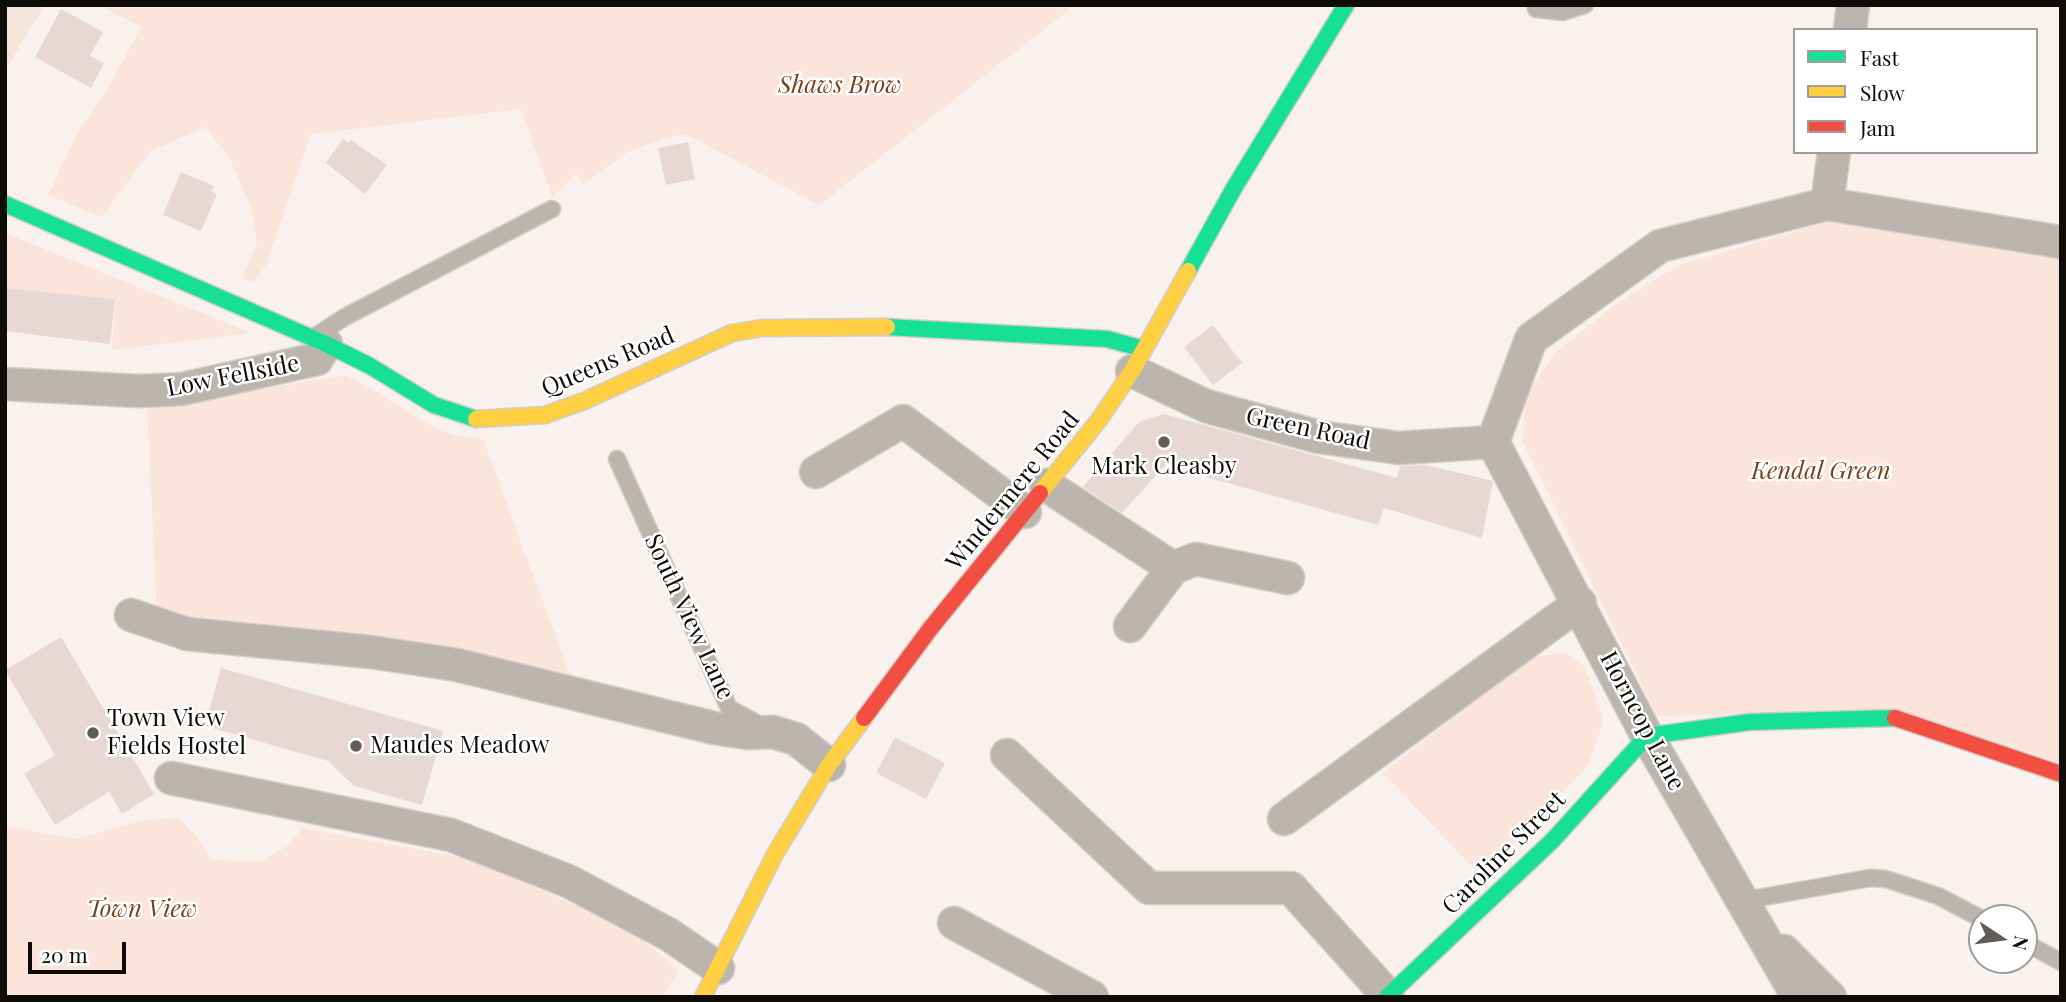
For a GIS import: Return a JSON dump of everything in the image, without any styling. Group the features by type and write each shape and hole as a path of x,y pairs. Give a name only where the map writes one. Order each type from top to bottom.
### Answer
{"main road":[{"name":"Windermere Road","path":"702,997 775,853 829,765 930,629 1099,420 1138,360 1234,188 1334,20 1346,5"},
{"name":"Queens Road","path":"5,204 319,341 455,414 511,419 545,415 584,401 732,333 762,328 950,329 1107,340 1138,360"},
{"path":"1647,736 1750,722 1897,718 2061,774"},
{"name":"Caroline Street","path":"1383,996 1553,840 1647,736"}],"street":[{"path":"1850,28 1853,5"},
{"path":"1827,204 1834,154"},
{"path":"1493,442 1531,339 1660,246 1827,204 2061,242"},
{"name":"Low Fellside","path":"5,383 139,391 181,389 317,359 319,341"},
{"name":"Green Road","path":"1138,360 1206,406 1319,437 1399,448 1493,442"},
{"path":"816,472 903,421 1024,512"},
{"name":"Horncop Lane","path":"1493,442 1580,603 1647,736 1744,908 1798,997"},
{"path":"1046,485 1174,568"},
{"path":"1130,626 1174,568 1196,559 1288,578"},
{"path":"1284,819 1580,603"},
{"path":"131,615 187,634 371,652 457,665 714,728 747,733 773,732"},
{"name":"South View Lane","path":"773,732 796,739 829,765"},
{"path":"1007,755 1149,888 1291,888 1383,996"},
{"path":"172,778 452,835 568,881 668,934 718,968"},
{"path":"1744,908 1830,997"},
{"path":"954,923 1092,997"}],"lane":[{"path":"1535,5 1536,9 1563,12 1585,5"},
{"path":"319,341 345,317 552,209"},
{"name":"South View Lane","path":"617,460 729,708 773,732"},
{"path":"1744,908 1858,880 1886,879 1938,896 1968,912"},
{"path":"2038,950 2061,962"}],"shaded area":[{"path":"5,5 45,5 5,70"}],"green space":[{"name":"Shaws Brow","path":"99,5 1075,5 819,205 686,134 664,138 626,153 584,184 576,174 552,197 521,109 311,134 265,267 253,282 242,278 257,244 251,208 229,157 205,127 151,151 101,217 48,195 80,128 107,90 141,27"},
{"name":"Kendal Green","path":"1846,217 2061,257 2061,763 1895,710 1657,716 1523,442 1525,395 1556,352 1612,307 1679,265"},
{"path":"5,233 251,333 112,350 115,299 5,288"},
{"path":"343,376 360,382 435,428 457,436 483,439 574,686 193,626 157,613 147,407"},
{"path":"1565,653 1584,666 1604,720 1587,767 1481,876 1383,773 1530,657"},
{"name":"Town View","path":"179,818 196,836 212,860 261,862 289,845 302,828 470,859 627,928 679,970 663,997 5,997 5,826 76,839 144,820"}],"building":[{"path":"61,9 103,32 90,56 104,63 91,88 35,57"},
{"path":"343,139 349,143 351,140 387,165 365,194 326,163"},
{"path":"688,142 695,179 666,185 658,148"},
{"path":"181,172 214,186 212,192 217,194 201,231 163,215"},
{"path":"5,288 115,299 110,344 5,331"},
{"path":"1213,325 1242,363 1213,385 1184,347"},
{"path":"1164,414 1397,478 1400,466 1426,465 1493,481 1482,538 1384,508 1378,525 1192,473 1170,460 1122,513 1083,487 1139,422"},
{"name":"Town View Fields Hostel","path":"61,637 154,794 122,814 109,792 55,825 24,774 55,755 5,670"},
{"name":"Maudes Meadow","path":"221,668 443,731 422,805 354,786 328,761 205,726"},
{"path":"895,737 945,763 926,799 876,773"}],"traffic: fast":[{"path":"1188,271 1234,188 1346,5"},
{"path":"5,204 326,344 370,366 434,405 476,419"},
{"path":"887,327 1107,339 1144,349"},
{"path":"1387,997 1553,840 1647,736 1750,722 1895,718"}],"traffic: slow":[{"path":"1040,493 1099,420 1132,371 1188,271"},
{"path":"476,419 545,415 584,401 732,333 762,328 887,327"},
{"path":"703,997 775,854 829,765 864,718"}],"traffic: jam":[{"path":"864,718 930,629 1040,493"},
{"path":"1895,718 2061,774"}],"place":[{"name":"Mark Cleasby","path":"1164,442"},
{"name":"Town View Fields Hostel","path":"93,733"},
{"name":"Maudes Meadow","path":"356,746"}]}
